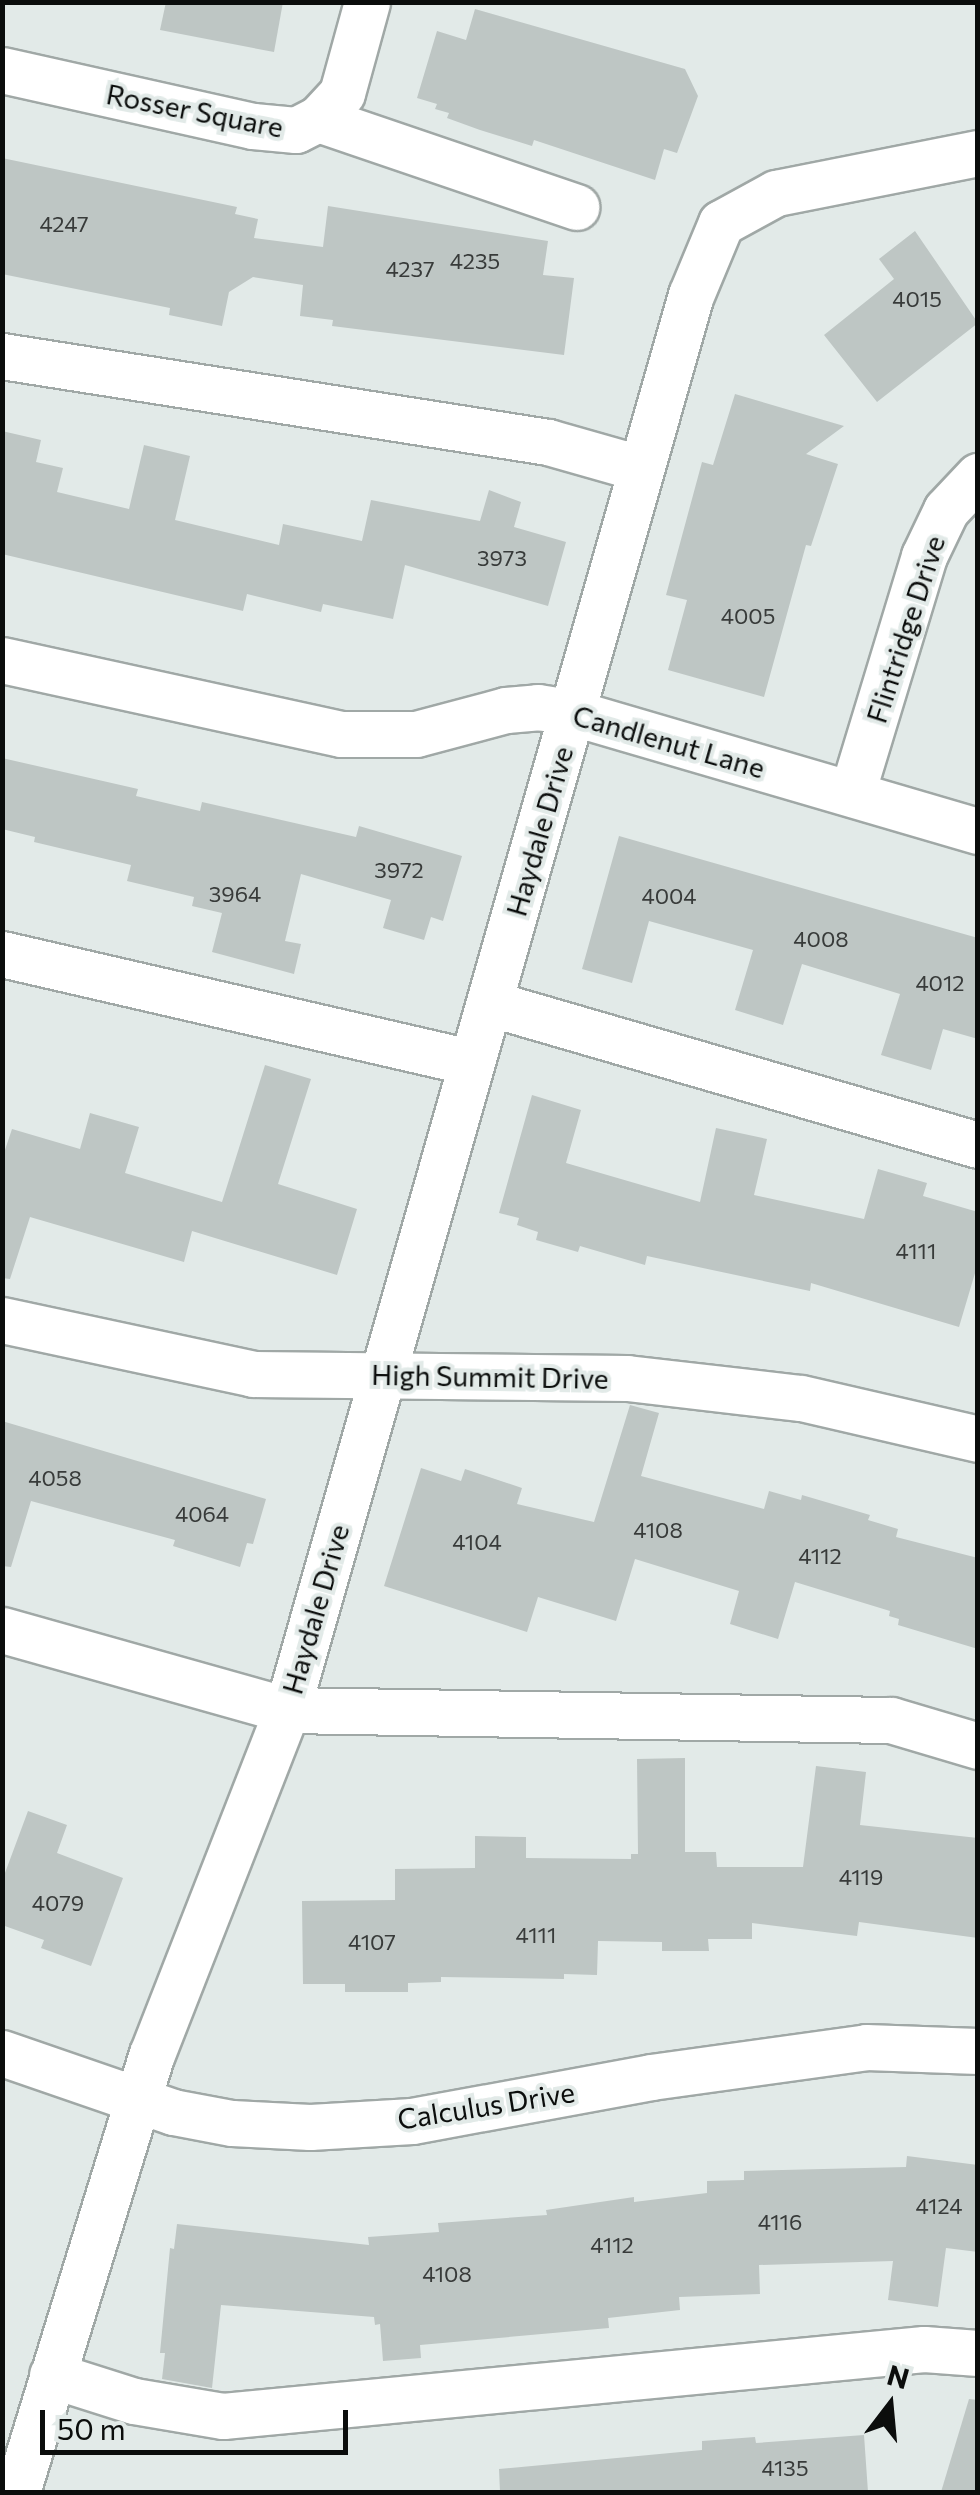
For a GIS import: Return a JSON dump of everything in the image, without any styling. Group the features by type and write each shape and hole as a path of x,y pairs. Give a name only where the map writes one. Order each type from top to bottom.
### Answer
{"street":[{"name":"Rosser Square","path":"2,70 253,126 296,130 318,119 342,93 367,2"},
{"path":"318,119 576,208"},
{"name":"Haydale Drive","path":"17,2492 136,2101 287,1710 380,1373 574,713 639,468 691,294 720,222 776,193 978,153"},
{"path":"2,356 548,442 639,468"},
{"name":"Flintridge Drive","path":"852,793 924,556 946,510 978,476"},
{"name":"Candlenut Lane","path":"2,660 341,734 416,734 506,710 538,707 574,713 978,831"},
{"path":"2,954 472,1062"},
{"path":"489,1002 978,1145"},
{"name":"High Summit Drive","path":"2,1320 253,1374 627,1378 801,1398 978,1439"},
{"path":"2,1630 287,1710 891,1720 978,1746"},
{"name":"Calculus Drive","path":"2,2053 136,2101 232,2123 310,2127 412,2121 652,2077 866,2047 978,2050"},
{"path":"52,2375 134,2401 223,2416 924,2349 978,2353"}],"building":[{"path":"166,2 283,2 274,52 160,30"},
{"path":"475,9 685,69 698,96 677,153 664,149 655,180 534,140 532,146 480,130 447,118 449,113 435,109 437,104 417,98 437,31 466,40"},
{"path":"2,158 237,207 235,214 258,219 254,238 323,247 328,206 548,241 543,275 574,278 564,355 332,326 333,320 300,316 303,285 253,277 229,292 222,326 169,315 170,308 2,274"},
{"path":"915,231 978,323 877,402 824,335 894,279 879,259"},
{"path":"735,394 844,426 806,454 838,464 811,546 806,545 764,697 668,670 687,600 666,595 702,462 713,465"},
{"path":"2,431 41,440 36,462 63,468 57,492 129,509 144,445 190,456 175,520 279,545 283,524 362,541 371,500 480,521 489,490 521,502 514,527 566,542 548,606 405,565 393,619 323,604 321,612 247,594 243,611 2,554"},
{"path":"2,758 138,789 136,796 200,811 202,802 356,837 359,826 462,856 443,921 431,917 424,940 383,928 391,900 301,874 285,941 301,944 294,974 212,952 222,913 192,906 194,897 127,881 131,865 34,842 35,837 2,829"},
{"path":"619,836 978,938 978,1039 943,1029 931,1070 881,1055 900,994 802,964 783,1025 735,1010 753,950 649,921 632,983 582,969"},
{"path":"265,1065 311,1079 278,1184 357,1209 337,1275 192,1231 184,1262 30,1217 10,1279 2,1278 2,1159 12,1129 80,1149 90,1113 139,1127 125,1173 222,1202"},
{"path":"532,1095 581,1110 566,1163 700,1202 716,1128 767,1139 754,1195 864,1219 878,1169 927,1183 923,1196 978,1212 978,1263 959,1327 811,1283 810,1291 647,1256 645,1265 580,1246 578,1252 536,1240 538,1232 517,1225 519,1218 499,1213"},
{"path":"630,1405 659,1413 641,1476 764,1509 769,1491 801,1500 802,1495 870,1515 868,1520 898,1529 896,1537 978,1558 978,1649 898,1625 899,1619 889,1616 890,1611 795,1582 778,1639 730,1624 739,1591 635,1559 616,1621 538,1597 527,1632 384,1586 421,1468 461,1481 465,1469 522,1488 517,1504 594,1522"},
{"path":"2,1421 266,1499 253,1544 247,1543 240,1567 173,1546 175,1540 31,1501 11,1567 2,1566"},
{"path":"685,1758 685,1852 716,1852 717,1867 803,1867 816,1766 866,1772 860,1825 978,1838 978,1938 859,1922 857,1936 752,1923 752,1939 708,1939 709,1951 662,1951 662,1942 598,1941 597,1975 564,1974 564,1979 441,1977 441,1982 408,1983 408,1992 345,1992 345,1984 303,1984 302,1901 395,1900 395,1869 475,1868 475,1836 526,1837 526,1858 631,1859 631,1854 638,1854 637,1759"},
{"path":"28,1811 67,1825 57,1853 123,1878 91,1966 41,1948 44,1940 2,1925 2,1881"},
{"path":"907,2156 978,2165 978,2252 946,2248 938,2307 888,2300 893,2261 759,2265 760,2294 679,2297 680,2310 608,2318 609,2328 420,2345 421,2358 383,2361 380,2324 375,2325 374,2317 221,2305 212,2388 162,2379 165,2353 160,2353 170,2248 174,2249 177,2224 369,2245 368,2237 439,2232 438,2223 547,2215 546,2210 634,2197 634,2202 707,2193 707,2181 744,2180 744,2171 906,2167"},
{"path":"969,2399 978,2400 978,2492 941,2492"},
{"path":"864,2435 868,2492 500,2492 499,2469 702,2450 702,2441 755,2437 756,2443"}]}
